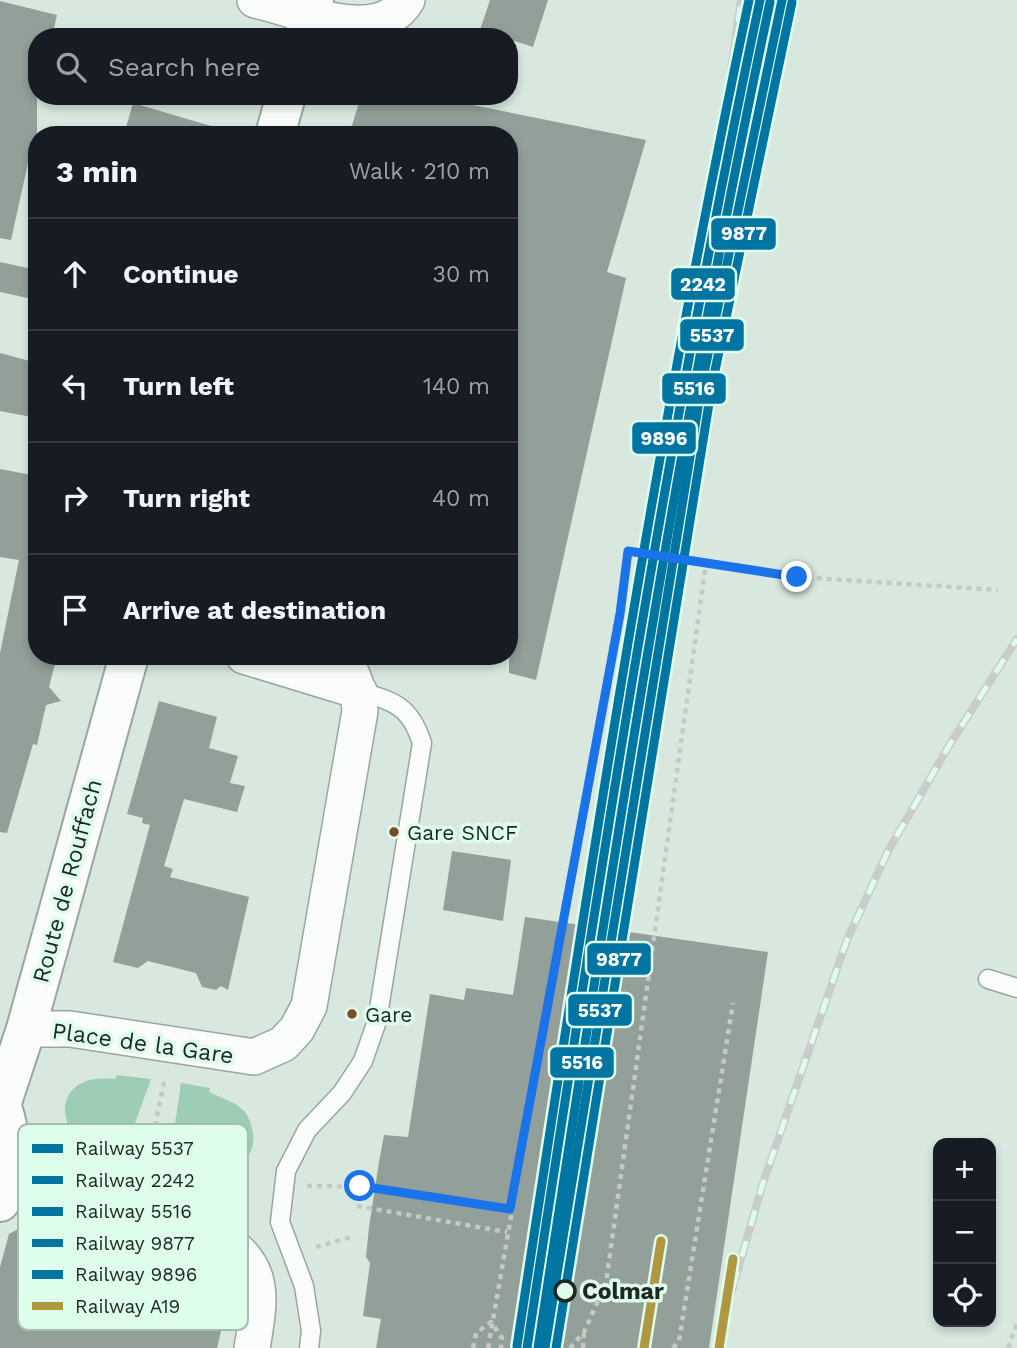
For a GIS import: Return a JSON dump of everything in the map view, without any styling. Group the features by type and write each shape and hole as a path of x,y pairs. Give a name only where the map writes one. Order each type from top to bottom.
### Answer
{"main road":[{"path":"278,126 283,105"},
{"name":"Route de Rouffach","path":"1,1106 26,1029 127,665"},
{"path":"1,1106 12,1135 3,1180"}],"street":[{"path":"255,0 309,18 351,24 374,21 394,5"},
{"path":"274,665 359,691"},
{"path":"347,665 359,691"},
{"name":"Place de la Gare","path":"26,1029 70,1029 254,1057 283,1044 297,1029 309,1006 360,711 359,691"},
{"path":"248,1262 254,1271 259,1307 252,1348"}],"lane":[{"path":"309,1348 311,1331 304,1286 280,1222 286,1171 307,1130 342,1093 363,1061 377,1021 422,743 414,720 391,701 359,691"},
{"path":"988,979 1017,988"}],"path":[{"path":"488,1348 510,1209 620,614 628,551 797,577 998,590"},
{"path":"570,1348 584,1332 606,1283 706,563"},
{"path":"677,1346 733,1003"},
{"path":"155,1124 171,1046"},
{"path":"305,1186 378,1187 510,1209"},
{"path":"357,1206 507,1232"},
{"path":"313,1248 352,1237"},
{"path":"473,1348 476,1333 491,1322"},
{"path":"491,1322 502,1338 500,1348"},
{"path":"1008,1348 1017,1323"},
{"path":"583,1348 584,1332"}],"shaded area":[{"path":"117,1075 151,1079 135,1124 69,1124 66,1104 70,1093 80,1084 95,1079 115,1079"},
{"path":"181,1083 210,1088 209,1092 244,1111 253,1130 253,1143 248,1155 248,1124 175,1124"}],"building":[{"path":"490,0 548,0 533,47 518,42 518,28 481,28"},
{"path":"0,1 57,15 54,28 28,28 28,105 37,105 37,126 28,126 28,163 11,240 0,238"},
{"path":"132,105 140,105 211,126 126,126"},
{"path":"358,105 473,105 646,140 607,272 626,278 536,680 509,673 509,665 518,665 518,126 352,126"},
{"path":"0,262 28,268 28,298 0,292"},
{"path":"0,353 28,361 28,416 0,411"},
{"path":"0,469 28,474 28,665 55,665 49,687 61,701 46,705 37,745 33,744 7,833 0,832 0,653 19,560 0,557"},
{"path":"159,701 217,717 209,748 238,756 230,783 245,786 237,812 184,799 164,866 173,869 170,877 249,897 228,990 221,986 216,990 202,987 196,973 148,961 138,968 113,962 150,825 142,823 143,818 127,814"},
{"path":"452,851 511,860 503,921 443,910"},
{"path":"525,917 768,952 709,1348 376,1348 381,1319 363,1316 370,1263 366,1257 369,1227 384,1135 408,1137 430,994 464,1000 466,988 513,995"},
{"path":"18,1229 18,1330 221,1330 217,1348 0,1348 0,1267 9,1234"}],"railway":[{"path":"697,307 741,0"},
{"path":"724,1318 763,1183 847,940 888,851 950,744 1017,639"}],"rail line":[{"name":"9896","path":"517,1346 623,671 682,335 749,0"},
{"name":"2242","path":"527,1348 606,841 663,504 693,335 760,0"},
{"name":"5537","path":"545,1348 702,383 782,0"},
{"name":"5516","path":"538,1348 673,505 703,337 770,2"},
{"name":"9877","path":"556,1348 712,385 792,2"},
{"name":"A19","path":"644,1348 661,1241"},
{"name":"A19","path":"719,1348 733,1259"}],"place":[{"name":"Gare SNCF","path":"394,832"},
{"name":"Gare","path":"352,1014"},
{"name":"Colmar","path":"565,1291"}],"route":[{"path":"360,1186 510,1209 620,614 628,551 797,577"}]}
